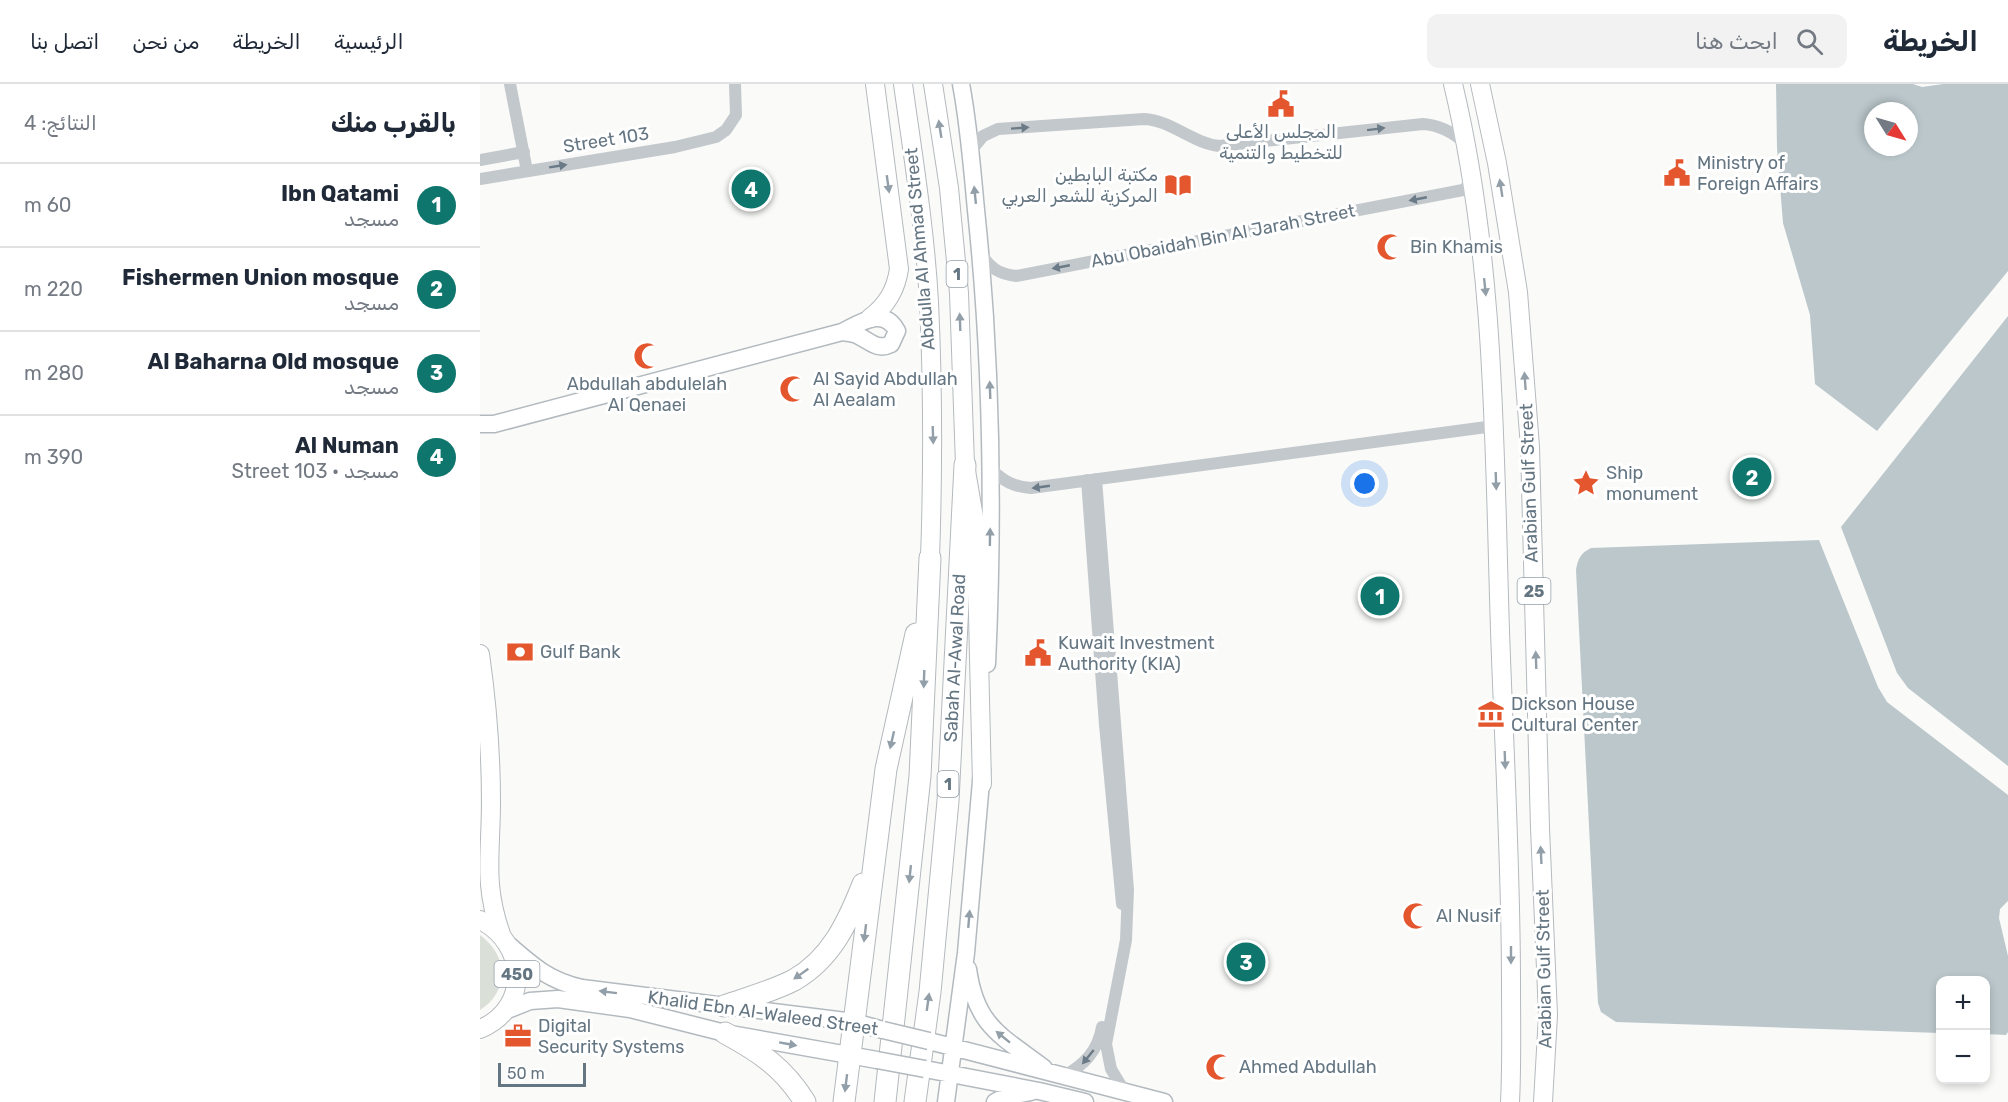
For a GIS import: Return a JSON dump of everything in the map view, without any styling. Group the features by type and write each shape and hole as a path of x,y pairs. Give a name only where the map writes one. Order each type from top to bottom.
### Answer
{"highway":[{"name":"Sabah Al-Awal Road","path":"915,1102 930,992 948,801 965,465"},
{"name":"Sabah Al-Awal Road","path":"885,1102 920,776 930,558"},
{"path":"844,1102 886,769 928,580"},
{"path":"724,1006 794,980 820,961 836,943 848,921 874,856"},
{"path":"725,1033 756,1050 779,1068 806,1102"}],"main road":[{"path":"485,427 842,332 870,318 880,310 892,294 899,269 875,84"},
{"name":"Abdulla Al Ahmad Street","path":"903,84 918,194 929,301 933,461 930,558"},
{"name":"Abdulla Al Ahmad Street","path":"933,84 949,188 959,293 965,465 976,529 982,784"},
{"path":"961,84 981,253 989,382 991,469"},
{"name":"Arabian Gulf Street","path":"1453,84 1473,182 1486,292 1494,426 1508,837 1510,1102"},
{"name":"Arabian Gulf Street","path":"1480,84 1497,163 1518,292 1530,447 1540,822 1548,1015 1544,1102"},
{"path":"842,332 858,335 884,348 891,344 897,331 893,324 881,317 870,318"},
{"name":"Sabah Al-Awal Road","path":"946,1102 966,953 982,784 991,469"},
{"name":"450","path":"480,654 486,698 491,802 484,854 494,913 515,959 517,973 514,993 505,1011 480,1029"},
{"name":"450","path":"480,920 492,926 506,940"},
{"name":"Khalid Ebn Al-Waleed Street","path":"506,940 538,970 564,984 854,1022 1164,1102"},
{"path":"966,953 970,986 980,1011 997,1034 1056,1074"},
{"name":"Khalid Ebn Al-Waleed Street","path":"505,1011 530,1001 558,999 630,1009 725,1033 925,1069 1086,1102"},
{"path":"1498,1102 1511,1076"},
{"path":"994,1102 1004,1097 1039,1091"}],"street":[{"path":"510,84 527,171"},
{"name":"Street 103","path":"480,179 704,141 716,137 726,130 736,115 735,84"},
{"path":"970,152 983,136 998,129 1144,119 1161,122 1199,141 1220,146 1424,124 1447,130 1467,145"},
{"path":"480,160 524,152"},
{"name":"Abu Obaidah Bin Al Jarah Street","path":"981,253 988,266 1004,275 1016,276 1463,190 1473,182"},
{"path":"991,469 1006,482 1022,488 1494,426"},
{"path":"1056,1074 1088,1059 1103,1036 1126,940 1128,890 1092,480"},
{"path":"1103,1036 1111,1069 1125,1092"}],"shaded area":[{"path":"1776,84 1913,84 1922,87 1943,84 2008,84 2008,271 1877,431 1815,384 1810,315 1783,223 1777,148"},
{"path":"2008,316 2008,766 1908,688 1897,673 1841,527"},
{"path":"1819,540 1878,687 1887,702 2008,795 2008,901 2000,909 1999,918 2008,956 2008,1032 2006,1035 1990,1034 1990,976 1936,976 1936,1033 1616,1022 1601,1012 1598,1003 1576,570 1582,554 1591,548"},
{"path":"480,935 496,952 502,973 497,993 480,1010"}],"place":[{"name":"المجلس الأعلى للتخطيط والتنمية","path":"1281,104"},
{"name":"Ministry of Foreign Affairs","path":"1677,173"},
{"name":"مكتبة البابطين المركزية للشعر العربي","path":"1178,185"},
{"name":"Al Numan","path":"751,189"},
{"name":"Bin Khamis","path":"1390,247"},
{"name":"Abdullah abdulelah Al Qenaei","path":"647,356"},
{"name":"Al Sayid Abdullah Al Aealam","path":"793,389"},
{"name":"Fishermen Union mosque","path":"1752,477"},
{"name":"Ship monument","path":"1586,483"},
{"name":"Ibn Qatami","path":"1380,596"},
{"name":"Gulf Bank","path":"520,652"},
{"name":"Kuwait Investment Authority (KIA)","path":"1038,653"},
{"name":"Dickson House Cultural Center","path":"1491,714"},
{"name":"Al Nusif","path":"1416,916"},
{"name":"Al Baharna Old mosque","path":"1246,962"},
{"name":"Digital Security Systems","path":"518,1036"},
{"name":"Ahmed Abdullah","path":"1219,1067"}]}
